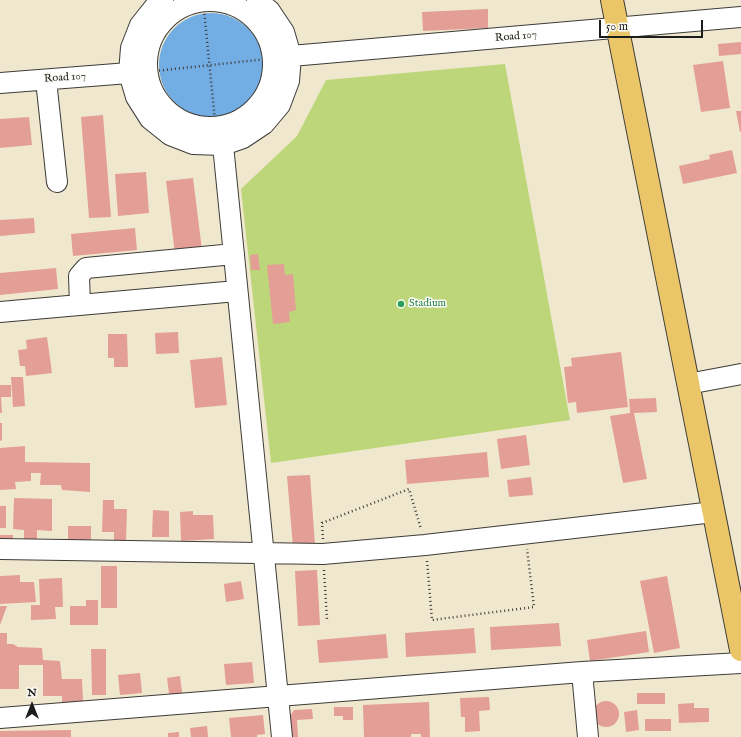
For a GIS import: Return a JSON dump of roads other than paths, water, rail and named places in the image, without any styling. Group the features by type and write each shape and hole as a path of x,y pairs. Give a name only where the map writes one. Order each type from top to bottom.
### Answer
{"main road":[{"path":"612,0 741,650"}],"street":[{"path":"163,0 156,5 140,25 131,48 129,73 136,98 150,119 170,135 193,144 223,145 243,138 264,124 280,105 289,81 290,56 284,32 270,11 216,1 194,2 174,11 159,26 149,44 146,64 149,84 159,101 173,116 191,124 211,127 231,124 249,114 264,98 272,78 274,57 256,9"},
{"name":"Road 107","path":"290,56 741,17"},
{"name":"Road 107","path":"0,83 129,73"},
{"path":"46,80 57,182"},
{"path":"223,145 282,737"},
{"path":"80,305 79,276 86,268 234,254"},
{"path":"0,312 237,291"},
{"path":"688,384 741,374"},
{"path":"0,549 264,555 323,554 425,545 714,512"},
{"path":"0,718 582,672 741,663"},
{"path":"582,672 588,737"}],"water":[{"path":"211,13 231,17 248,28 259,45 263,65 259,85 248,102 231,113 211,117 191,113 174,102 163,85 159,65 163,45 174,28 191,17"}],"place":[{"name":"Stadium","path":"401,304"}]}
